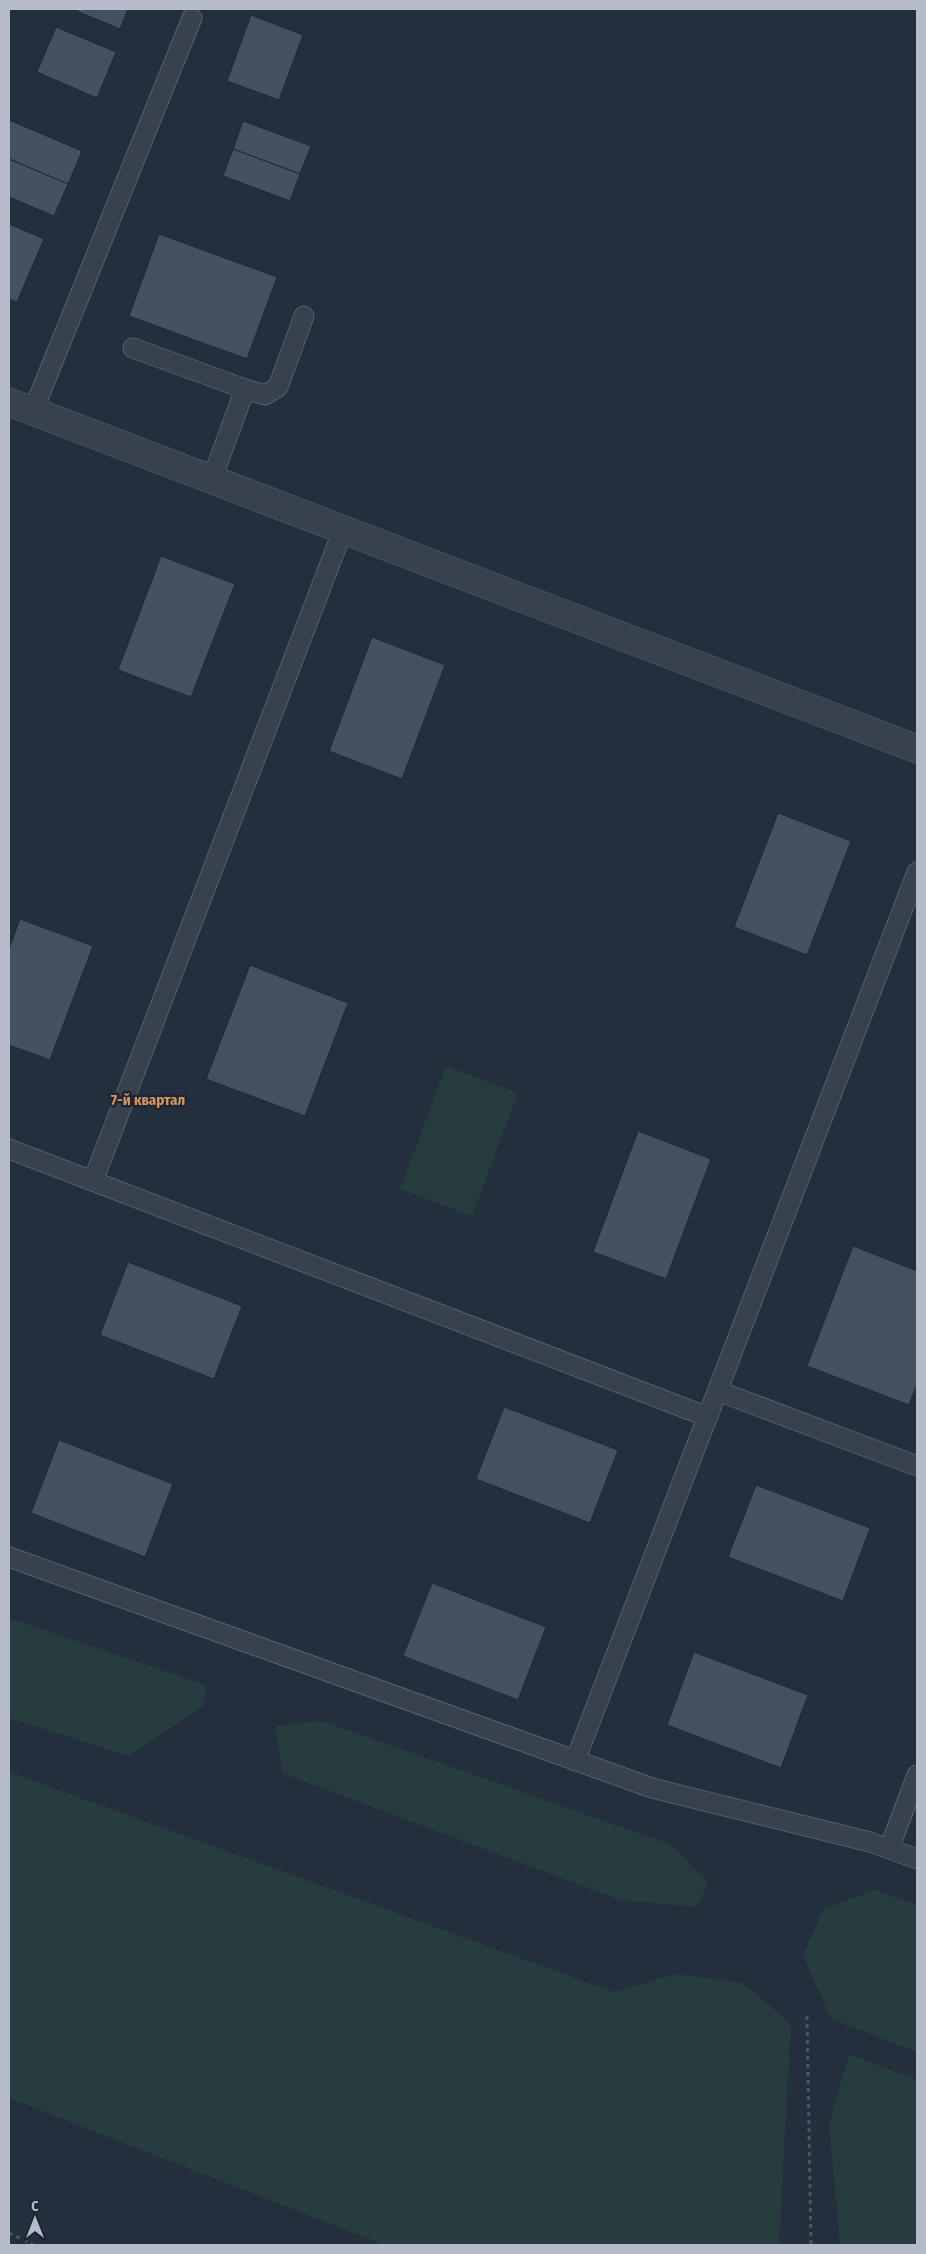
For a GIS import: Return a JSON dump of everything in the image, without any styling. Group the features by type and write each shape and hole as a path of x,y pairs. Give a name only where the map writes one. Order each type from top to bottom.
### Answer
{"street":[{"path":"21,406 917,749"}],"lane":[{"path":"21,406 192,18"},
{"path":"132,348 266,395 278,387 304,316"},
{"path":"212,479 245,389"},
{"path":"93,1181 344,530"},
{"path":"575,1761 917,872"},
{"path":"9,1149 708,1417"},
{"path":"718,1391 917,1466"},
{"path":"9,1557 666,1793 889,1849 917,1859"},
{"path":"889,1849 917,1775"}],"path":[{"path":"807,2016 811,2245"},
{"path":"9,2232 34,2245"}],"green space":[{"path":"446,1066 518,1093 472,1216 400,1189"},
{"path":"9,1618 206,1685 203,1706 129,1756 9,1718"},
{"path":"322,1721 672,1845 708,1883 697,1907 620,1900 282,1773 275,1726"},
{"path":"9,1772 614,1992 676,1974 743,1983 791,2024 779,2245 384,2245 9,2098"},
{"path":"875,1890 917,1905 917,2052 831,2019 803,1955 824,1909"},
{"path":"849,2054 917,2080 917,2245 840,2245 829,2124"}],"building":[{"path":"72,9 128,9 120,29"},
{"path":"251,15 303,35 279,100 227,81"},
{"path":"56,27 116,52 97,98 37,72"},
{"path":"9,120 82,151 68,184 9,159"},
{"path":"243,121 311,146 300,174 233,149"},
{"path":"233,149 300,174 290,201 223,176"},
{"path":"9,159 68,184 54,216 9,197"},
{"path":"9,224 44,239 17,302 9,299"},
{"path":"159,234 277,277 247,359 129,316"},
{"path":"161,556 235,584 191,697 118,670"},
{"path":"372,637 445,665 402,779 329,751"},
{"path":"778,813 851,841 807,955 734,927"},
{"path":"20,919 93,946 50,1060 9,1045 9,949"},
{"path":"250,965 348,1003 305,1116 206,1079"},
{"path":"638,1131 711,1159 666,1279 593,1252"},
{"path":"853,1246 917,1271 917,1384 909,1405 807,1366"},
{"path":"128,1262 242,1306 214,1379 100,1335"},
{"path":"504,1407 618,1450 590,1523 476,1479"},
{"path":"59,1440 173,1484 145,1557 31,1513"},
{"path":"756,1485 870,1528 843,1601 728,1557"},
{"path":"432,1583 546,1627 518,1700 403,1656"},
{"path":"694,1652 808,1695 781,1768 667,1725"}],"district":[{"name":"7-й квартал","path":"148,1100"}]}
